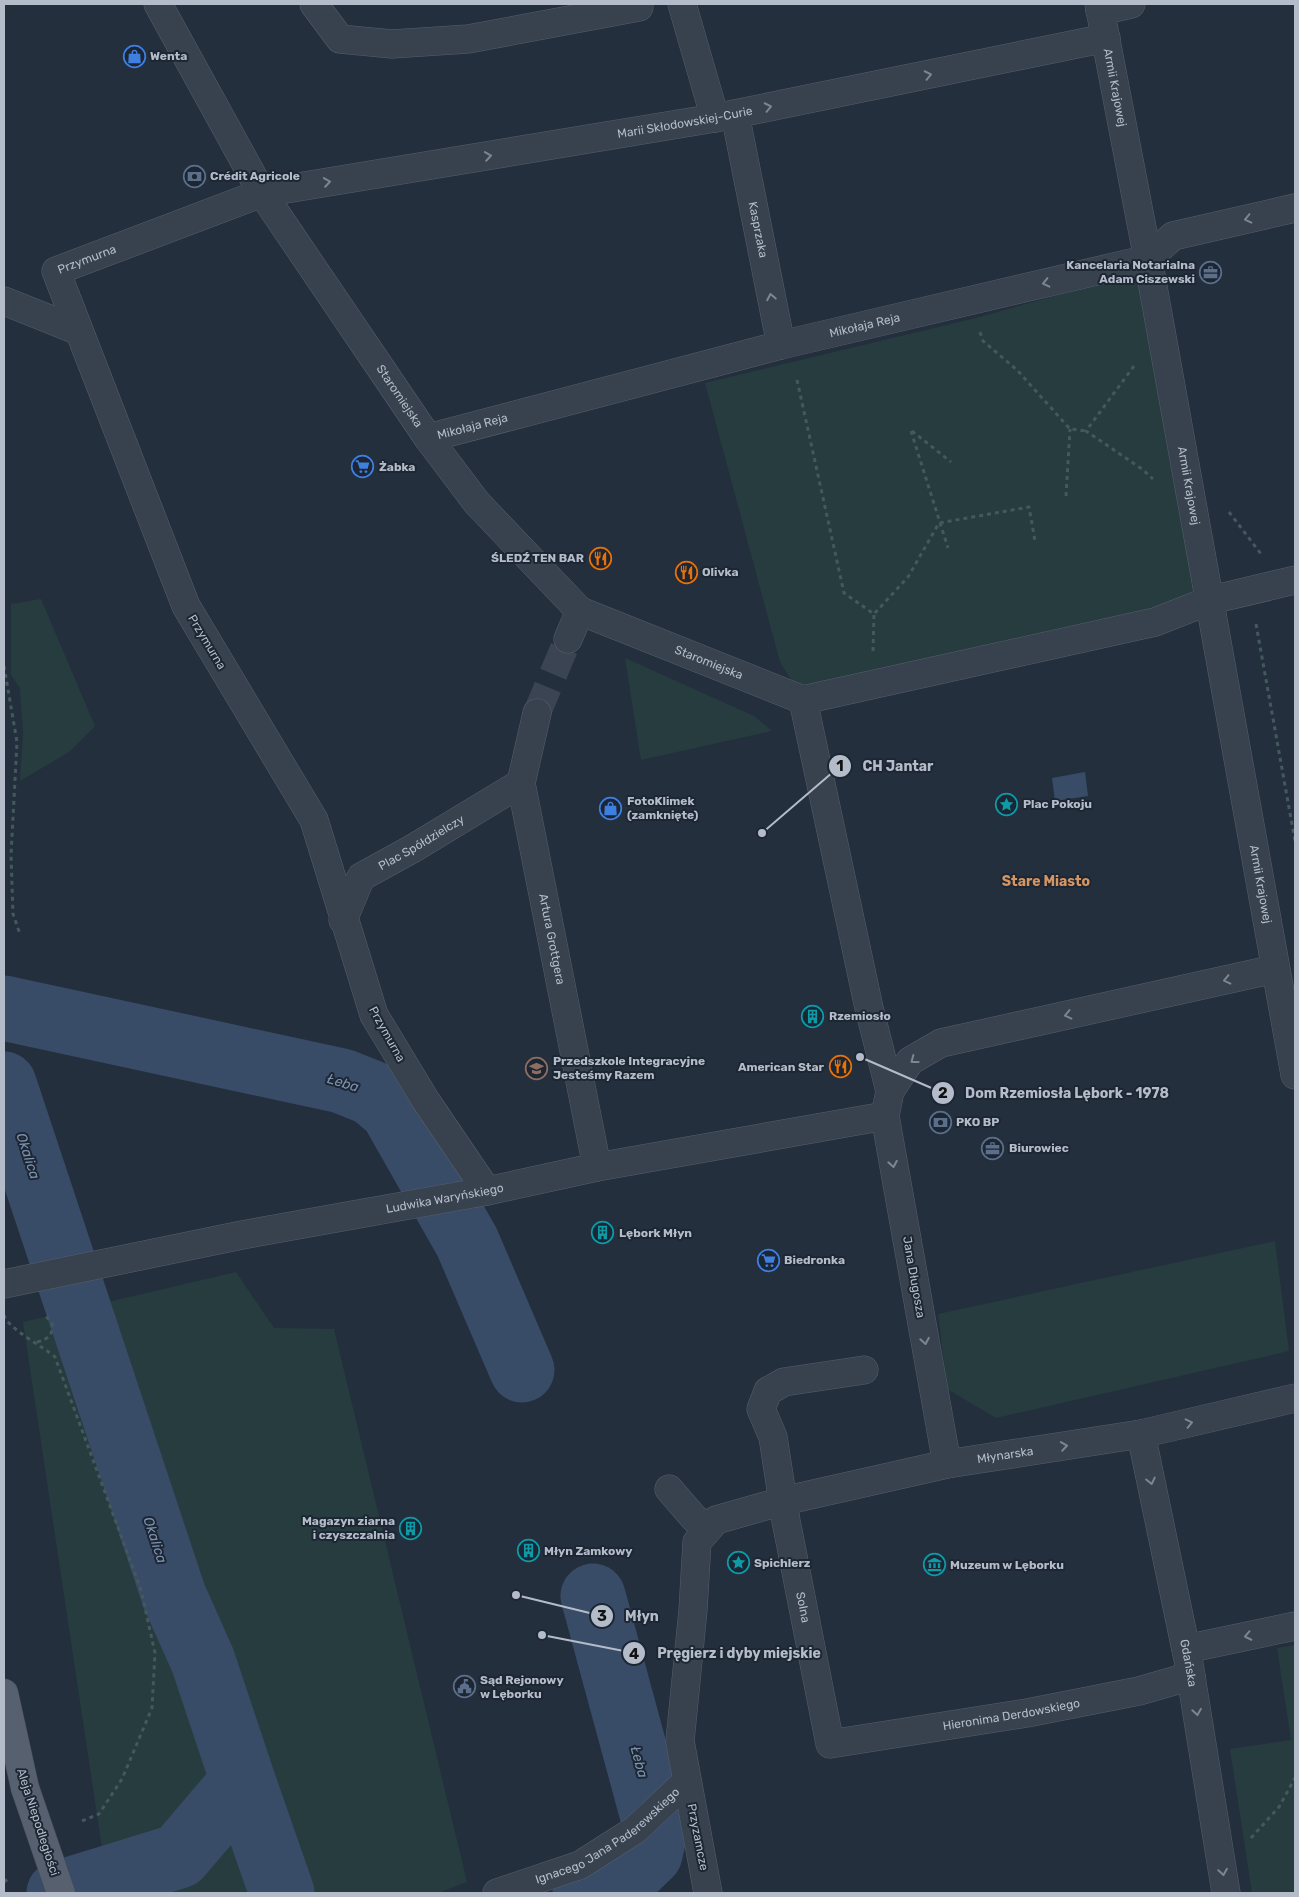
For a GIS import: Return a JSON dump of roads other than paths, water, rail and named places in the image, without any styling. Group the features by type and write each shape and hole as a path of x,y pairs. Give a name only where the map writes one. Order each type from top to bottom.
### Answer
{"main road":[{"name":"Aleja Niepodległości","path":"4,1693 25,1788 61,1893"}],"street":[{"name":"Staromiejska","path":"158,4 262,193 428,438 478,503 580,611 803,700"},
{"path":"314,4 340,39 392,44 468,39 645,5"},
{"name":"Kasprzaka","path":"682,4 725,116 781,345"},
{"path":"1099,7 1131,4"},
{"name":"Armii Krajowej","path":"1099,7 1211,600 1275,969 1289,1004 1295,1075"},
{"name":"Marii Skłodowskiej-Curie","path":"262,193 725,116 1106,38"},
{"name":"Przymurna","path":"262,193 56,271 186,606 314,820 343,920 374,1015 426,1101 477,1193"},
{"name":"Mikołaja Reja","path":"428,438 781,345 1148,259 1173,236 1295,208"},
{"path":"4,301 78,331"},
{"path":"803,700 1155,622 1211,600 1295,580"},
{"path":"568,639 580,611"},
{"name":"Jana Długosza","path":"803,700 888,1104 947,1464"},
{"name":"Artura Grottgera","path":"537,713 521,783 597,1167"},
{"name":"Plac Spółdzielczy","path":"343,920 361,877 412,849 521,783"},
{"path":"888,1104 910,1061 941,1043 1275,969"},
{"name":"Ludwika Waryńskiego","path":"10,1283 126,1258 477,1193 888,1104"},
{"name":"Solna","path":"830,1744 783,1501 773,1437 761,1409 768,1391 784,1382 864,1370"},
{"name":"Młynarska","path":"712,1524 783,1501 947,1464 1141,1434 1295,1398"},
{"name":"Gdańska","path":"1141,1434 1186,1649 1226,1893"},
{"path":"669,1489 694,1518 712,1524"},
{"name":"Ignacego Jana Paderewskiego","path":"498,1893 580,1865 635,1830 686,1782 680,1741 693,1610 697,1542 712,1524"},
{"path":"1186,1649 1295,1626"},
{"name":"Hieronima Derdowskiego","path":"830,1744 1027,1713 1139,1691 1191,1676"},
{"name":"Przyzamcze","path":"686,1782 708,1893"}],"water":[{"path":"1085,772 1088,796 1055,801 1052,778"}],"waterway":[{"name":"Łeba","path":"4,1008 342,1081 372,1093 392,1110 467,1242 522,1370"},
{"name":"Okalica","path":"4,1084 174,1596 203,1661 243,1781 179,1856 59,1893"},
{"name":"Łeba","path":"585,1893 628,1875 650,1854 656,1828 593,1596"},
{"name":"Łeba","path":"243,1781 282,1893"}],"tunnel":[{"path":"537,713 568,639"}],"place":[{"name":"Wenta","path":"134,56"},
{"name":"Crédit Agricole","path":"194,176"},
{"name":"Kancelaria Notarialna Adam Ciszewski","path":"1211,272"},
{"name":"Żabka","path":"363,467"},
{"name":"ŚLEDŹ TEN BAR","path":"600,558"},
{"name":"Olivka","path":"686,572"},
{"name":"Plac Pokoju","path":"1007,804"},
{"name":"FotoKlimek (zamknięte)","path":"611,808"},
{"name":"CH Jantar","path":"762,833"},
{"name":"Rzemiosło","path":"813,1016"},
{"name":"Dom Rzemiosła Lębork - 1978","path":"860,1057"},
{"name":"American Star","path":"840,1067"},
{"name":"Przedszkole Integracyjne Jesteśmy Razem","path":"537,1068"},
{"name":"PKO BP","path":"940,1122"},
{"name":"Biurowiec","path":"993,1148"},
{"name":"Lębork Młyn","path":"603,1233"},
{"name":"Biedronka","path":"768,1260"},
{"name":"Magazyn ziarna i czyszczalnia","path":"411,1528"},
{"name":"Młyn Zamkowy","path":"528,1551"},
{"name":"Spichlerz","path":"738,1563"},
{"name":"Muzeum w Lęborku","path":"934,1565"},
{"name":"Młyn","path":"516,1595"},
{"name":"Pręgierz i dyby miejskie","path":"542,1635"},
{"name":"Sąd Rejonowy w Lęborku","path":"464,1687"}],"district":[{"name":"Stare Miasto","path":"1046,881"}]}
